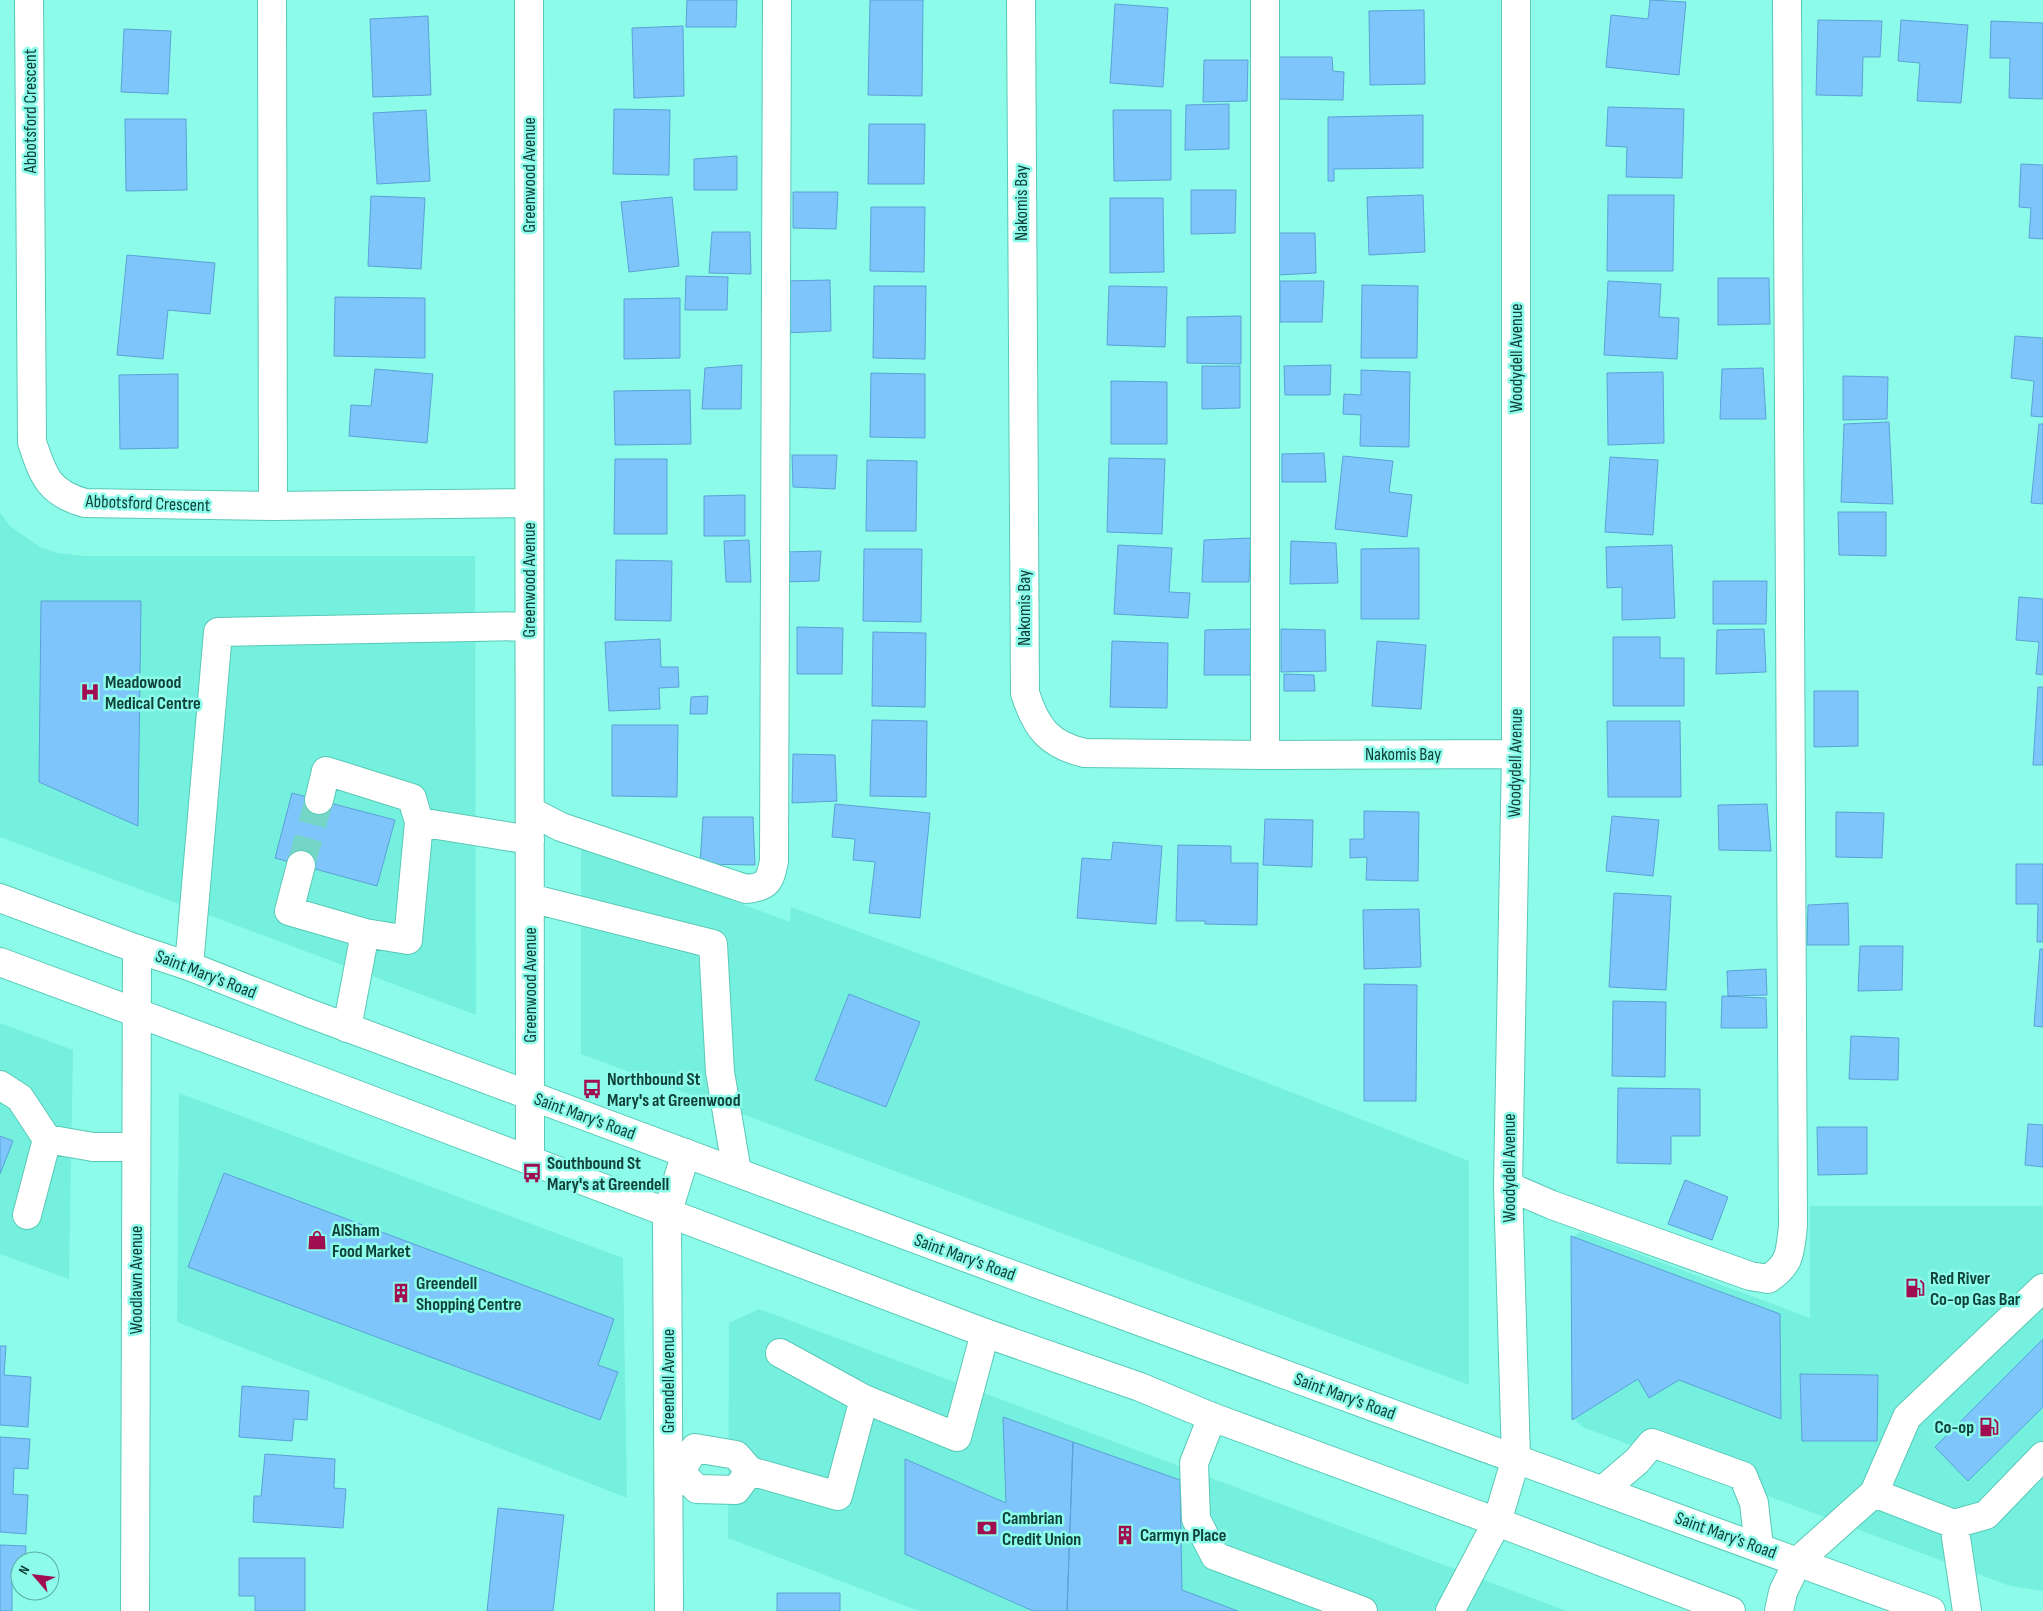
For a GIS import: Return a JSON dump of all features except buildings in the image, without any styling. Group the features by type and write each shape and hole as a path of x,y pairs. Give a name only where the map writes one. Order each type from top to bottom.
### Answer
{"street":[{"name":"Abbotsford Crescent","path":"29,0 32,442 43,475 58,490 71,499 85,503 273,506 529,503"},
{"path":"272,0 273,506"},
{"name":"Greenwood Avenue","path":"529,0 528,626 530,1160"},
{"path":"530,811 561,827 746,889 758,888 767,883 771,876 774,861 777,0"},
{"name":"Nakomis Bay","path":"1021,0 1025,693 1030,710 1040,728 1054,741 1068,749 1085,753 1265,755 1516,754"},
{"path":"1265,0 1265,755"},
{"name":"Woodydell Avenue","path":"1450,1611 1497,1522 1516,1458 1508,1186 1516,754 1516,0"},
{"path":"1508,1186 1552,1205 1750,1276 1768,1279 1781,1270 1789,1257 1793,1226 1786,0"},
{"path":"189,966 218,632 528,626"},
{"path":"301,866 290,911 365,933 408,940 419,822 412,798 326,772 319,800"},
{"path":"419,822 530,840"},
{"name":"Saint Mary’s Road","path":"4,895 137,949 189,966 347,1028 1931,1611"},
{"path":"530,898 713,944 720,1072 737,1172"},
{"path":"347,1028 365,933"},
{"name":"Woodlawn Avenue","path":"135,1611 137,949"},
{"path":"0,962 530,1160 667,1214 985,1333 1140,1387 1212,1417 1731,1611"},
{"path":"0,1085 20,1098 47,1139 93,1147 136,1147"},
{"path":"27,1215 47,1139"},
{"name":"Greendell Avenue","path":"669,1611 674,1471 667,1214 686,1153"},
{"path":"1779,1611 1783,1592 1798,1561 1874,1493 1907,1417 2043,1288"},
{"path":"780,1353 864,1399 957,1437 985,1333"},
{"path":"750,1471 736,1490 697,1489 674,1471 695,1448 736,1455 750,1471 838,1496 864,1399"},
{"path":"1212,1417 1194,1463 1196,1519 1215,1556 1363,1611"},
{"path":"1603,1490 1637,1461 1652,1443 1725,1469 1743,1476 1754,1503 1759,1547"},
{"path":"1874,1493 1954,1524 1986,1515 2043,1456"},
{"path":"1954,1524 1967,1611"}],"shaded area":[{"path":"0,513 10,526 40,547 57,553 84,556 475,556 476,1015 0,837"},
{"path":"581,844 790,922 791,907 1164,1043 1469,1161 1469,1385 581,1054"},
{"path":"0,1023 73,1050 69,1279 0,1254"},
{"path":"179,1093 623,1258 627,1498 177,1322"},
{"path":"1810,1206 2043,1206 2043,1591 2010,1586 1582,1427 1573,1418 1573,1237 1580,1232 1810,1318"},
{"path":"759,1309 1567,1611 919,1611 728,1538 729,1323"}],"tunnel":[{"path":"301,865 319,800"}],"place":[{"name":"Meadowood Medical Centre","path":"90,692"},
{"name":"Northbound St Mary's at Greenwood","path":"592,1089"},
{"name":"Southbound St Mary's at Greendell","path":"532,1173"},
{"name":"AlSham Food Market","path":"317,1240"},
{"name":"Red River Co-op Gas Bar","path":"1915,1288"},
{"name":"Greendell Shopping Centre","path":"401,1293"},
{"name":"Co-op","path":"1989,1427"},
{"name":"Cambrian Credit Union","path":"987,1528"},
{"name":"Carmyn Place","path":"1125,1535"}]}
